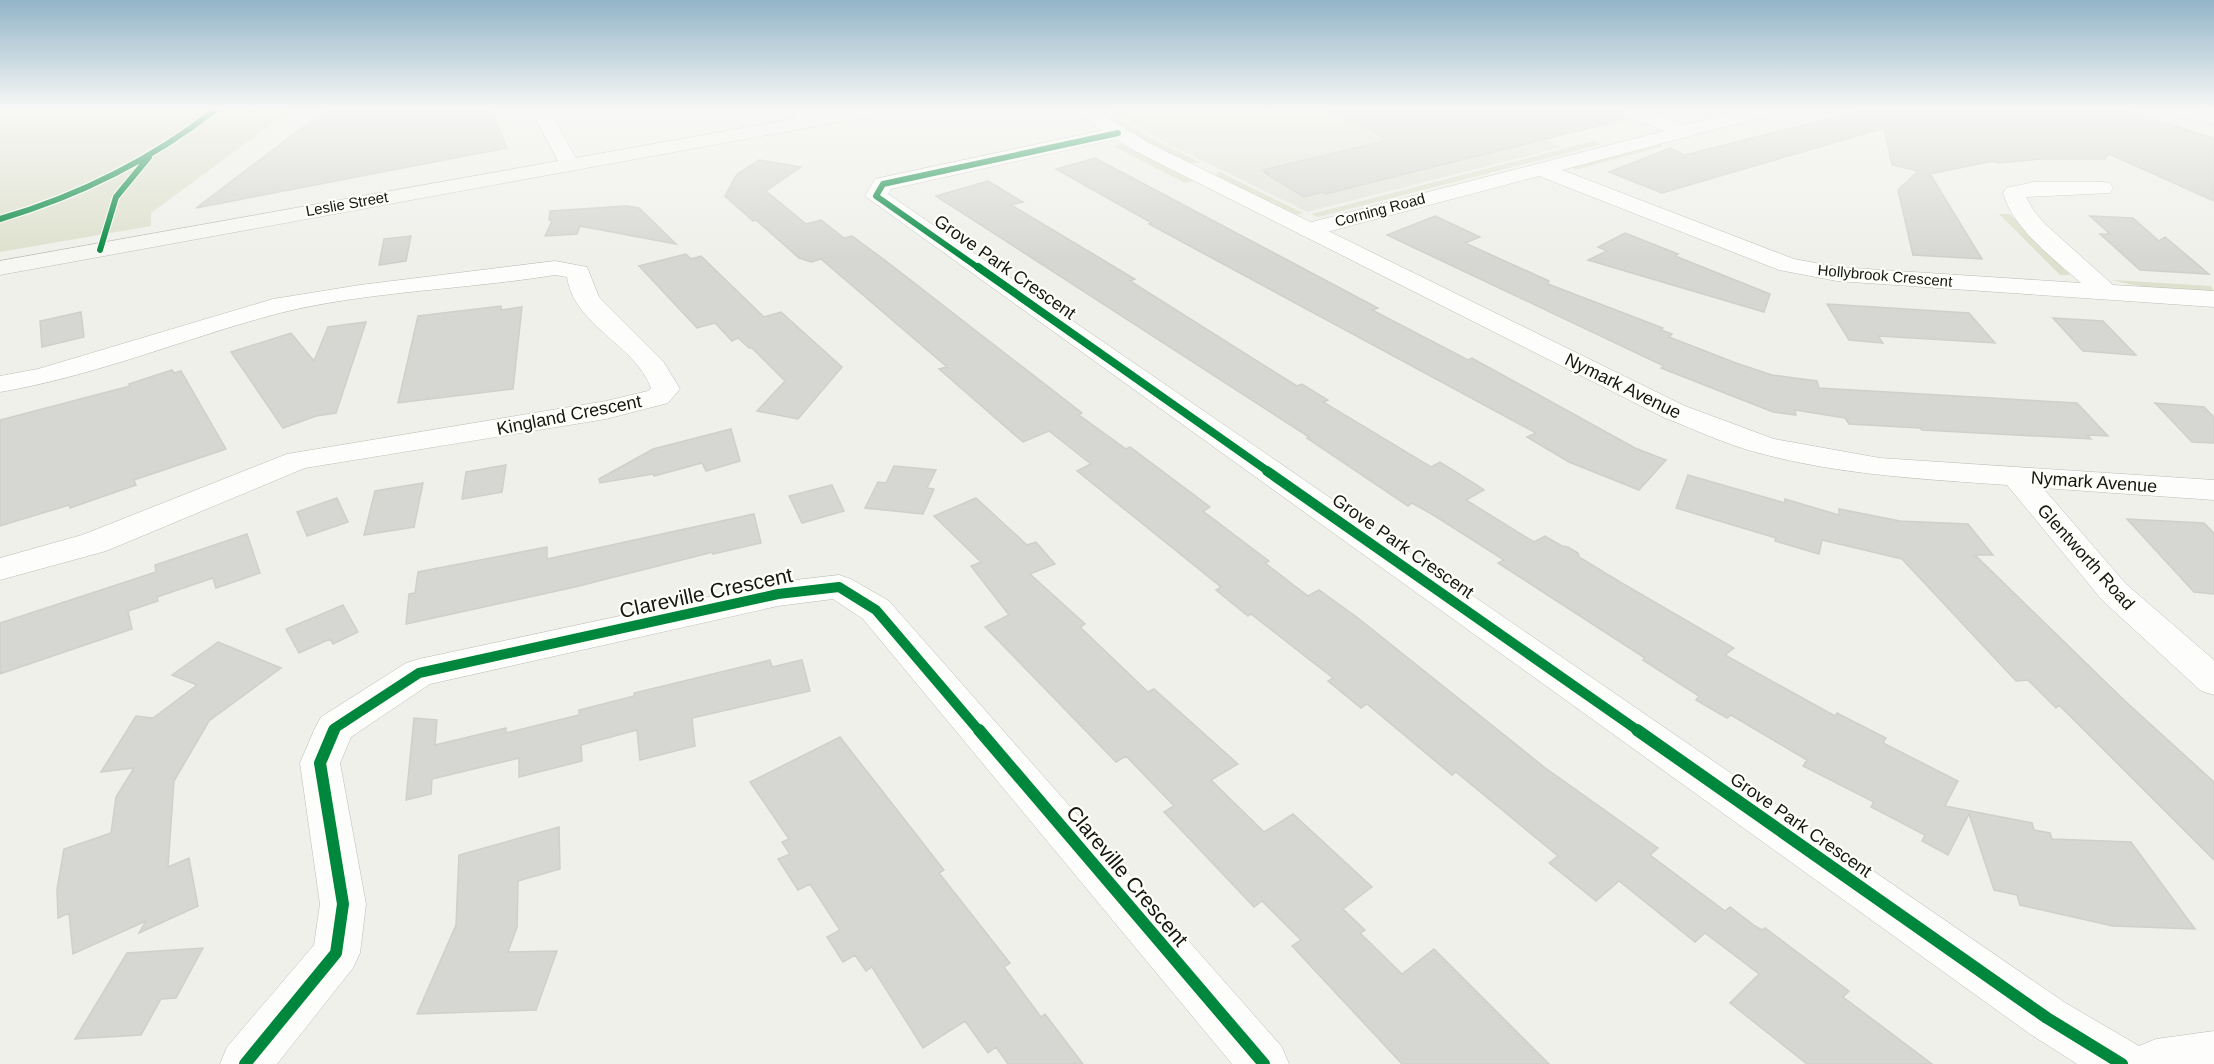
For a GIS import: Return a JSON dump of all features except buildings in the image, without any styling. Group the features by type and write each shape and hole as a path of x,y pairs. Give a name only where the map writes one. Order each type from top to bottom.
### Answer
{"main road":[{"name":"Leslie Street","path":"0,268 590,160"}],"street":[{"path":"567,160 569,164"},
{"name":"Grove Park Crescent","path":"995,160 883,184 876,196 2047,1018 2122,1064"},
{"name":"Nymark Avenue","path":"1170,160 1675,412 1718,430 1766,446 1822,459 1880,466 2214,490"},
{"name":"Corning Road","path":"1308,230 1569,160"},
{"name":"Hollybrook Crescent","path":"1538,168 1788,266 1837,274 2214,298"},
{"path":"2102,188 2034,188 2014,194 2014,201 2028,220 2105,291"},
{"name":"Kingland Crescent","path":"0,384 41,377 273,307 360,292 506,276 555,268 578,272 582,289 623,338 664,379 666,389 658,397 606,410 298,460 94,543 0,569"},
{"name":"Glentworth Road","path":"2016,476 2114,592 2214,681"},
{"name":"Clareville Crescent","path":"245,1064 336,953 343,904 320,763 335,728 419,673 778,594 839,587 876,610 1264,1064"},
{"path":"2156,1064 2214,1055"}],"shaded area":[{"path":"1200,160 1512,160 1307,212"}],"green space":[{"path":"0,160 224,160 151,213 151,226 0,252"},
{"path":"1140,160 1151,160 1193,181 1185,183"},
{"path":"1182,160 1194,160 1201,163"},
{"path":"1522,160 1541,160 1318,217 1311,214"},
{"path":"1597,160 1613,160 1575,170 1570,167"},
{"path":"1218,171 1303,213 1295,215 1216,176"},
{"path":"1999,214 2010,214 2070,275 2060,275"},
{"path":"2112,280 2211,286 2214,292 2143,287"}],"cycle path":[{"path":"0,219 84,189 142,160"},
{"path":"100,250 116,197 147,160"},
{"path":"995,160 883,184 876,196 2047,1018 2122,1064"},
{"path":"245,1064 336,953 343,904 320,763 335,728 419,673 778,594 839,587 876,610 1264,1064"}]}
